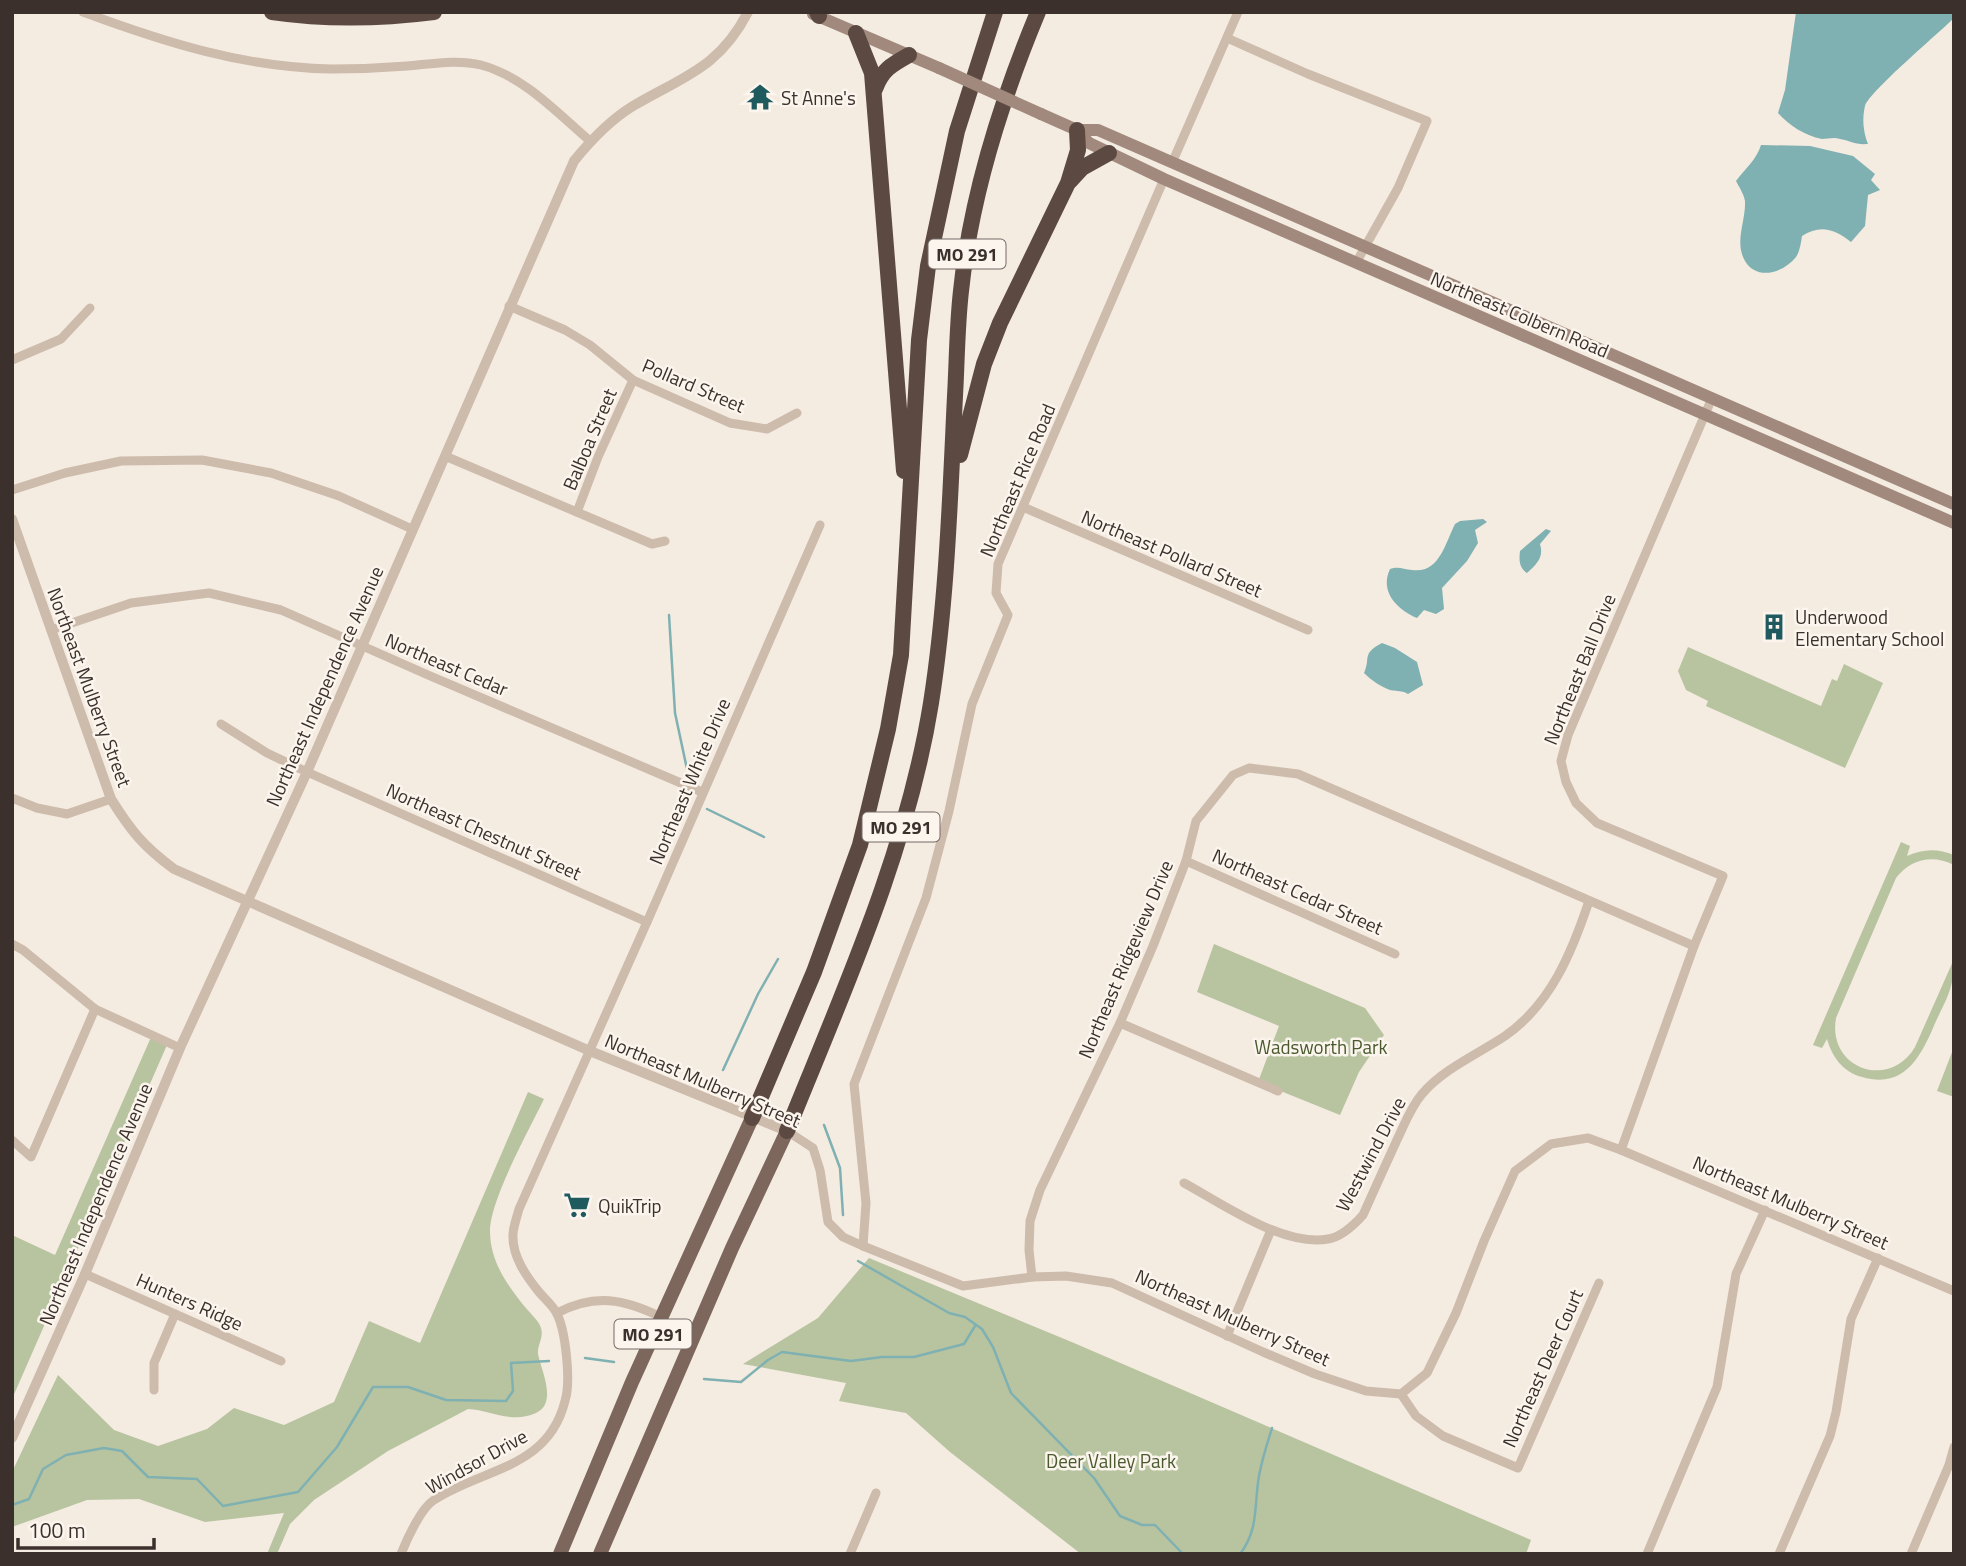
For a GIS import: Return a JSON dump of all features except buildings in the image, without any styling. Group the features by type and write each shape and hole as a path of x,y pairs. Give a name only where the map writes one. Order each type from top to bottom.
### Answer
{"highway":[{"path":"272,12 309,17 367,19 433,12"},
{"name":"MO 291","path":"752,1118 814,972 860,845 888,729 901,655 919,340 929,267 957,131 995,12"},
{"name":"MO 291","path":"787,1131 871,924 896,848 915,776 930,705 943,615 961,292 973,216 990,145 1038,12"},
{"path":"856,33 872,74 909,549"},
{"path":"874,94 886,68 909,55"},
{"path":"950,506 964,435 984,364 1019,279 1068,183 1078,150 1077,130"},
{"path":"1068,183 1082,168 1109,153"}],"main road":[{"name":"Northeast Colbern Road","path":"815,14 1077,130 1089,143 1164,179 1954,523"},
{"name":"Northeast Colbern Road","path":"1077,130 1098,130 1954,503"},
{"path":"1164,179 1182,172 1193,172"},
{"name":"MO 291","path":"560,1554 661,1317 752,1118"},
{"name":"MO 291","path":"600,1554 732,1248 787,1131"}],"street":[{"path":"83,12 184,47 259,63 332,69 458,62 480,65 499,71 531,89 590,141"},
{"name":"Northeast Independence Avenue","path":"12,1438 85,1274 180,1048 307,772 574,161 590,141 633,106 702,69 737,34 748,12"},
{"path":"1172,163 1238,12"},
{"path":"1227,38 1308,74 1427,121 1398,188 1356,263"},
{"name":"Northeast Rice Road","path":"863,1246 866,1203 854,1083 926,898 949,811 972,704 1008,615 996,593 998,564 1164,179"},
{"name":"Pollard Street","path":"509,306 582,340 633,380 730,423 767,429 797,413"},
{"path":"12,360 61,340 90,308"},
{"name":"Balboa Street","path":"578,512 598,457 633,380"},
{"name":"Northeast Ball Drive","path":"1621,1150 1694,946 1723,876 1597,823 1576,803 1566,782 1561,761 1568,735 1712,398"},
{"path":"445,456 652,544 665,541"},
{"path":"12,490 65,473 121,461 202,460 271,472 339,496 412,529"},
{"name":"Northeast Pollard Street","path":"1023,507 1308,630"},
{"name":"Northeast Mulberry Street","path":"12,519 111,799 126,823 147,848 174,869 590,1051 787,1131 813,1148 820,1170 828,1222 843,1237 962,1286 1032,1277 1066,1276 1112,1283 1315,1374 1366,1391 1401,1394 1427,1373 1456,1313 1515,1171 1551,1144 1588,1138 1954,1291"},
{"name":"Northeast White Drive","path":"590,1051 820,525"},
{"name":"Northeast Cedar","path":"51,630 131,603 209,593 281,610 702,792"},
{"name":"Northeast Chestnut Street","path":"221,724 267,753 307,772 647,922"},
{"name":"Northeast Ridgeview Drive","path":"1032,1277 1030,1221 1040,1189 1120,1023 1153,946 1186,861 1196,821 1233,775 1249,768 1298,774 1694,946"},
{"path":"12,798 37,808 67,814 111,799"},
{"name":"Northeast Cedar Street","path":"1186,861 1395,954"},
{"name":"Westwind Drive","path":"1184,1183 1271,1230 1317,1240 1331,1239 1356,1224 1363,1215 1408,1116 1422,1094 1441,1077 1508,1034 1536,1009 1556,982 1580,931 1590,901"},
{"path":"12,944 95,1009 180,1048"},
{"path":"12,1140 31,1157 95,1009"},
{"path":"1120,1023 1278,1091"},
{"name":"Windsor Drive","path":"401,1554 410,1534 432,1501 519,1461 544,1444 566,1401 567,1355 557,1313 525,1276 515,1251 513,1234 519,1209 590,1051"},
{"path":"1647,1554 1717,1387 1737,1274 1765,1210"},
{"path":"1227,1336 1271,1230"},
{"path":"1779,1554 1830,1436 1851,1319 1878,1258"},
{"name":"Hunters Ridge","path":"85,1274 281,1361"},
{"name":"Northeast Deer Court","path":"1401,1394 1416,1416 1443,1436 1518,1468 1599,1283"},
{"path":"557,1313 573,1304 611,1300 640,1307 661,1317"},
{"path":"154,1390 154,1363 175,1314"},
{"path":"1911,1554 1954,1447"},
{"path":"855,1553 876,1493"}],"green space":[{"path":"1688,647 1821,706 1832,679 1837,681 1844,664 1883,683 1845,768 1706,706 1708,701 1686,690 1678,671"},
{"path":"1901,842 1910,846 1907,856 1924,851 1942,851 1954,855 1954,865 1938,860 1922,860 1908,866 1896,878 1836,1018 1836,1035 1841,1050 1850,1061 1862,1068 1890,1068 1904,1060 1915,1047 1954,959 1954,969 1947,998 1918,1057 1901,1074 1877,1080 1855,1075 1844,1068 1835,1058 1827,1039 1822,1048 1813,1045"},
{"name":"Wadsworth Park","path":"1214,944 1365,1008 1384,1035 1359,1072 1340,1115 1258,1082 1279,1026 1197,992"},
{"path":"152,1035 167,1045 12,1399 12,1235 55,1255"},
{"path":"1954,1047 1954,1097 1937,1091"},
{"path":"528,1092 544,1099 503,1184 490,1231 493,1252 501,1272 541,1328 538,1354 547,1394 543,1408 536,1413 518,1417 468,1409 388,1451 314,1500 290,1524 277,1554 267,1554 284,1513 205,1522 139,1499 87,1500 12,1527 12,1472 58,1375 114,1430 158,1446 207,1429 234,1408 284,1425 334,1402 369,1321 420,1343"},
{"name":"Deer Valley Park","path":"869,1258 1074,1343 1531,1540 1526,1554 1081,1554 950,1452 906,1413 839,1401 846,1383 743,1364 818,1318"}],"water":[{"path":"1796,12 1954,12 1954,18 1869,99 1863,120 1868,144 1863,144 1838,138 1822,139 1804,133 1778,113 1785,90"},
{"path":"1761,145 1810,146 1853,156 1875,174 1871,180 1880,190 1868,195 1865,226 1851,242 1833,231 1815,230 1802,236 1797,255 1791,263 1777,271 1763,273 1750,267 1740,246 1745,201 1736,181 1754,159"},
{"path":"1483,519 1487,522 1475,530 1478,543 1467,561 1442,588 1444,609 1436,614 1424,610 1417,618 1397,605 1387,585 1390,569 1421,570 1429,567 1440,556 1455,524"},
{"path":"1546,529 1551,531 1540,544 1540,557 1527,573 1520,563 1520,551"},
{"path":"1382,643 1417,662 1423,685 1408,694 1383,687 1364,673 1369,653"}],"waterway":[{"path":"669,615 675,713 687,769"},
{"path":"707,809 764,837"},
{"path":"723,1070 758,994 778,959"},
{"path":"824,1125 840,1168 843,1215"},
{"path":"858,1261 949,1313 965,1317 982,1329 993,1347 1011,1393 1094,1478 1120,1516 1142,1525 1155,1525 1183,1554"},
{"path":"704,1379 741,1382 782,1352 851,1361 914,1357 964,1344 975,1326"},
{"path":"585,1358 614,1362"},
{"path":"12,1505 29,1499 43,1469 66,1455 104,1448 122,1451 148,1477 197,1479 223,1506 298,1492 337,1447 373,1387 408,1387 446,1400 506,1401 513,1391 511,1363 549,1361"},
{"path":"1240,1554 1253,1526 1259,1476 1272,1428"}],"place":[{"name":"St Anne's","path":"760,97"},
{"name":"Underwood Elementary School","path":"1774,627"},
{"name":"QuikTrip","path":"577,1205"}]}
